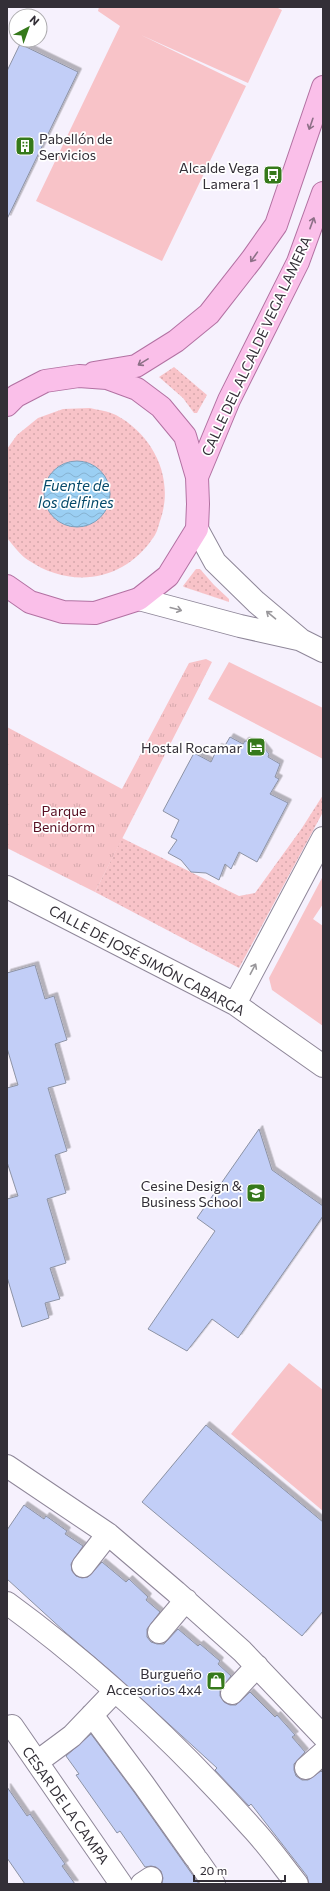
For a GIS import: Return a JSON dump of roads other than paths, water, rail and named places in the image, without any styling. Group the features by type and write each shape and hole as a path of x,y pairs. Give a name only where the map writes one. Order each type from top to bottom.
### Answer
{"main road":[{"path":"10,399 45,381 136,366 176,341 209,314 252,259 276,225 323,87"},
{"name":"CALLE DEL ALCALDE VEGA LAMERA","path":"197,477 229,400 298,262 323,193"},
{"path":"7,586 30,602 63,612 95,613 139,599 168,576 197,529 197,477 185,436 162,407 137,389 107,378 79,376"},
{"path":"7,608 30,602"}],"street":[{"path":"197,529 215,562 256,602 301,640 323,651"},
{"path":"139,599 240,626 301,640"},
{"path":"235,1004 323,838"},
{"name":"CALLE DE JOSÉ SIMÓN CABARGA","path":"7,887 235,1004 323,1066"},
{"path":"10,1475 108,1534 186,1600 257,1666 323,1736"},
{"path":"83,1566 108,1534"},
{"path":"159,1632 186,1600"},
{"path":"7,1603 42,1621 116,1685 182,1748 248,1820 297,1884"},
{"path":"232,1693 257,1666"},
{"path":"37,1762 72,1736 92,1715 116,1685"},
{"path":"92,1715 146,1784 214,1884"},
{"name":"CESAR DE LA CAMPA","path":"12,1726 121,1884"},
{"path":"306,1768 323,1753"}],"water":[{"name":"Fuente de los delfines","path":"77,461 90,464 100,471 107,481 110,494 107,507 100,517 90,524 77,527 64,524 54,517 47,507 44,494 47,481 54,471 64,464"}],"place":[{"name":"Pabellón de Servicios","path":"25,146"},
{"name":"Alcalde Vega Lamera 1","path":"273,175"},
{"name":"Hostal Rocamar","path":"256,747"},
{"name":"Cesine Design & Business School","path":"256,1193"},
{"name":"Burgueño Accesorios 4x4","path":"216,1681"}],"park label":[{"name":"Parque Benidorm","path":"64,818"}]}
